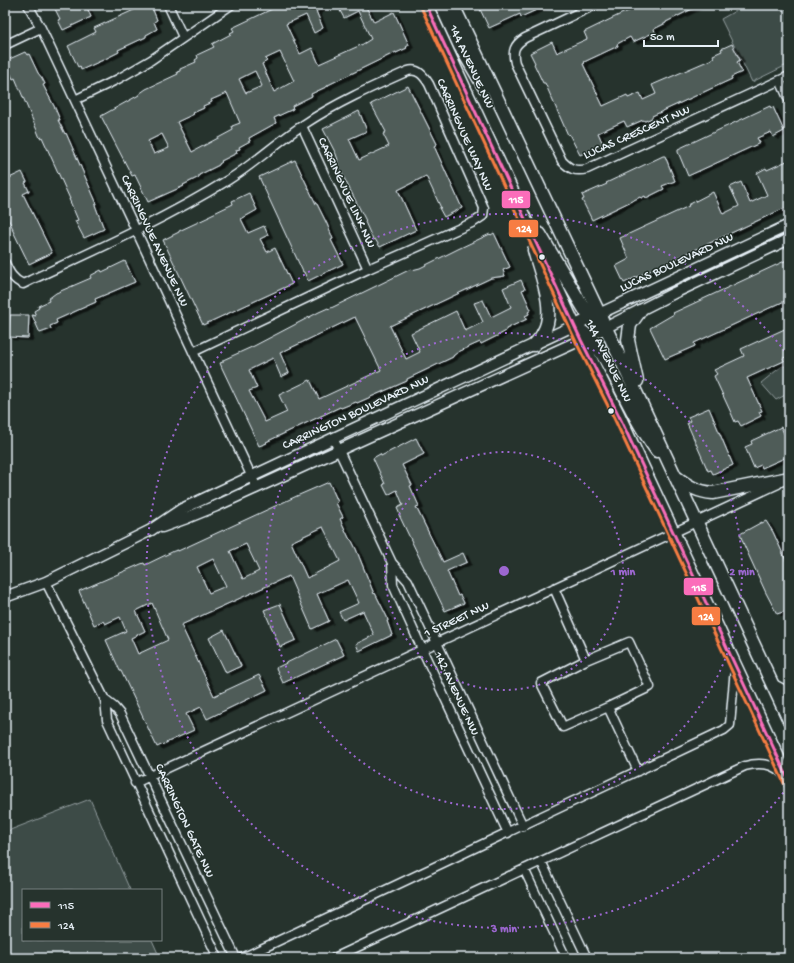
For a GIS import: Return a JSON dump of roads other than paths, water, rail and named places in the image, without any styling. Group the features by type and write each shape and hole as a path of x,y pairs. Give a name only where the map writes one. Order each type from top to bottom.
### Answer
{"main road":[{"name":"144 AVENUE NW","path":"426,5 575,326 585,338 619,416 764,728"},
{"path":"441,5 464,53 486,92 514,136"},
{"name":"144 AVENUE NW","path":"453,5 514,136 594,316"},
{"path":"456,5 463,27"},
{"path":"502,168 594,316 600,329 606,328"},
{"path":"524,216 548,300 548,320 544,332 534,346"},
{"path":"640,311 630,325 628,340 632,364 645,414"},
{"name":"144 AVENUE NW","path":"606,328 789,720"},
{"path":"585,338 603,356 647,437 675,477 695,489 713,493 789,478"},
{"path":"764,728 789,771"},
{"path":"764,728 789,782"}],"street":[{"name":"CARRINGVUE AVENUE NW","path":"28,5 41,28 256,488"},
{"path":"168,5 183,37"},
{"path":"74,100 151,60 230,5"},
{"name":"LUCAS CRESCENT NW","path":"595,5 524,38 515,46 513,55 515,63 562,161 567,167 574,170 579,171 587,169 789,76"},
{"path":"5,44 41,28"},
{"name":"CARRINGVUE WAY NW","path":"5,263 9,272 16,281 23,284 136,231 181,208 246,169 302,126 335,106 408,71 415,70 420,73 429,84 484,208 481,218 368,269 193,352"},
{"path":"780,80 789,100"},
{"name":"CARRINGVUE LINK NW","path":"302,126 368,269"},
{"name":"LUCAS BOULEVARD NW","path":"575,326 789,225"},
{"name":"LUCAS BOULEVARD NW","path":"585,338 674,293 789,240"},
{"name":"CARRINGTON BOULEVARD NW","path":"5,597 46,582 151,530 182,509 575,326"},
{"name":"CARRINGTON BOULEVARD NW","path":"151,530 184,520 585,338"},
{"name":"142 AVENUE NW","path":"332,438 392,563 408,581 523,826"},
{"name":"1 STREET NW","path":"135,782 789,478"},
{"name":"142 AVENUE NW","path":"392,563 393,585 508,833"},
{"name":"CARRINGTON GATE NW","path":"46,582 105,700 107,720 218,958"},
{"path":"554,588 586,660"},
{"path":"629,642 650,687 563,727 541,683 586,660 629,642"},
{"path":"242,958 724,730 730,725 735,666"},
{"path":"771,682 789,692"},
{"name":"CARRINGTON GATE NW","path":"105,700 114,706 120,714 236,958"},
{"path":"608,707 638,771"},
{"path":"334,958 745,766 761,763 772,766 781,772 789,782"},
{"path":"541,861 587,958"},
{"path":"524,869 566,958"}]}
